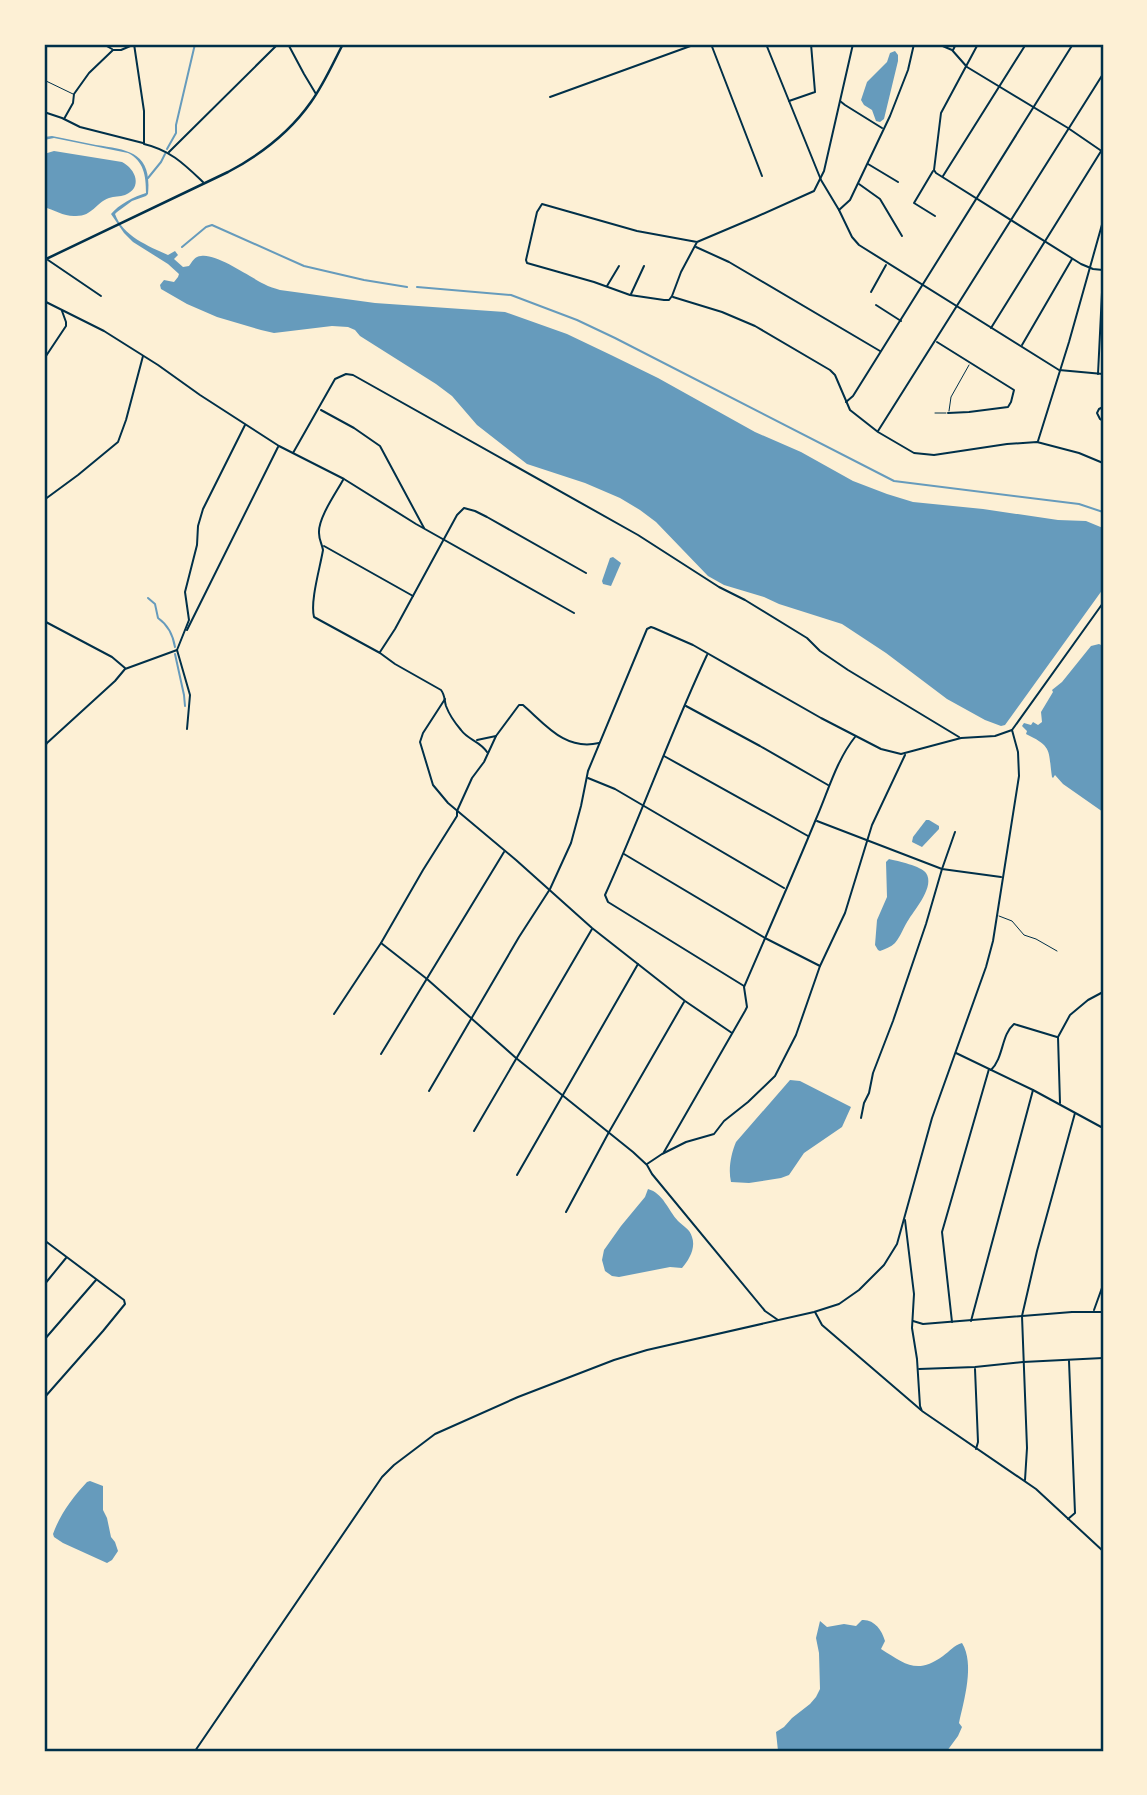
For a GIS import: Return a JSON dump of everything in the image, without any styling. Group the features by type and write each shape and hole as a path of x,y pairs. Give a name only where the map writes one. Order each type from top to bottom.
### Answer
{"main road":[{"path":"45,260 250,160 292,125 316,94 343,44"}],"street":[{"path":"103,44 113,50 121,50 135,44 144,111 144,144"},
{"path":"169,153 278,44"},
{"path":"288,44 316,94"},
{"path":"550,97 696,44"},
{"path":"711,44 762,176"},
{"path":"766,44 821,180 859,245 1059,370 1103,374"},
{"path":"789,101 815,92 811,44"},
{"path":"697,242 669,300 630,295 527,263 526,260 537,212 542,204 637,231 697,242 814,191 824,171 853,44"},
{"path":"839,210 850,200 884,129 908,70 914,44"},
{"path":"938,44 952,50 967,67 1103,150 991,329"},
{"path":"952,50 956,44"},
{"path":"935,216 914,203 934,170 941,113 978,44"},
{"path":"943,177 1026,44"},
{"path":"846,402 853,396 901,321 1073,44"},
{"path":"64,119 73,103 74,94 94,66 113,50"},
{"path":"878,432 1103,74"},
{"path":"840,100 884,129"},
{"path":"44,112 80,127 162,149 204,183"},
{"path":"867,163 898,182"},
{"path":"934,170 1072,258 1089,268 1103,270 1098,374"},
{"path":"859,183 880,199 902,236"},
{"path":"1037,442 1103,221"},
{"path":"694,247 729,261 881,351"},
{"path":"1021,347 1072,258"},
{"path":"45,260 101,296"},
{"path":"871,292 887,264"},
{"path":"607,287 619,266"},
{"path":"630,295 644,266"},
{"path":"672,296 755,326 830,370 835,375 850,410 906,449 924,454 943,454 1037,442 1079,453 1103,463"},
{"path":"44,301 104,331 279,446 344,479 416,524 574,613"},
{"path":"876,305 901,321"},
{"path":"44,359 66,326 61,310"},
{"path":"936,341 1014,390 1010,405 1002,408 948,413"},
{"path":"44,500 118,442 143,356"},
{"path":"293,453 335,379 346,374 353,375 673,557 807,638 820,651 848,670 961,738"},
{"path":"1103,407 1097,413 1103,421"},
{"path":"319,409 380,446 424,528"},
{"path":"187,729 190,695 177,650 189,620 186,592 203,509 245,424"},
{"path":"44,748 115,681 125,668 177,650 279,446"},
{"path":"344,479 319,527 319,538 323,545 413,596"},
{"path":"380,653 457,515 464,508 487,517 586,573"},
{"path":"416,524 419,520"},
{"path":"323,545 314,617 441,690 449,713 467,737 476,740 496,736"},
{"path":"429,1091 550,889 571,843 587,777 597,749 647,629 654,628 692,645 855,737 881,749 901,754 961,738 995,736 1012,730 1103,604"},
{"path":"188,614 194,616"},
{"path":"44,621 112,657 125,668"},
{"path":"708,654 605,895 608,902 744,987"},
{"path":"445,699 420,742 433,785 457,811 592,928 685,1001 732,1033"},
{"path":"334,1014 381,943 457,816 472,778 516,708 523,705 559,737 578,745 600,743"},
{"path":"685,705 829,786"},
{"path":"195,1751 382,1477 435,1434 614,1360 677,1342 839,1304 851,1297 878,1272 897,1244 932,1118 986,967 1019,776 1018,752 1012,730"},
{"path":"662,1154 747,1007 744,987 829,786 855,737"},
{"path":"476,740 487,754"},
{"path":"647,1165 686,1142 714,1134 724,1121 775,1076 796,1035 820,966 845,913 866,841 906,753"},
{"path":"663,756 808,836"},
{"path":"587,777 615,789 785,889"},
{"path":"816,820 942,869 1002,878"},
{"path":"861,1118 873,1073 956,832"},
{"path":"381,1054 505,850"},
{"path":"624,854 765,939 820,966"},
{"path":"474,1131 592,928"},
{"path":"381,943 427,979 516,1058 634,1152 765,1311 779,1320"},
{"path":"517,1175 638,964"},
{"path":"1060,1104 1058,1037 1070,1015 1103,992"},
{"path":"566,1212 608,1132 685,1001"},
{"path":"952,1322 942,1232 990,1070 1000,1058 1007,1031 1014,1024 1058,1037"},
{"path":"955,1052 1103,1128"},
{"path":"971,1321 1033,1090"},
{"path":"1024,1481 1027,1448 1022,1317 1075,1113"},
{"path":"905,1216 914,1294 913,1340 922,1411"},
{"path":"44,1240 124,1300 125,1304 44,1398"},
{"path":"44,1285 67,1257"},
{"path":"44,1340 97,1280"},
{"path":"1093,1311 1103,1285"},
{"path":"814,1312 822,1325 922,1411 1036,1489 1103,1551"},
{"path":"912,1321 923,1324 1103,1312"},
{"path":"918,1369 1103,1359"},
{"path":"1068,1519 1075,1513 1069,1360"},
{"path":"975,1367 976,1448"}],"lane":[{"path":"44,80 74,94"},
{"path":"935,413 948,413 951,397 970,363"},
{"path":"997,915 1012,920 1024,935 1057,951"}],"water":[{"path":"895,51 898,61 884,119 880,122 876,121 872,110 861,100 867,82 887,62 890,53"},
{"path":"52,136 119,149 136,156 142,161 148,180 148,194 132,201 115,214 124,228 137,239 168,255 175,251 178,255 174,259 183,267 189,266 197,257 207,256 280,290 375,303 505,312 567,334 658,378 755,432 801,452 853,481 887,494 913,502 1086,521 1103,528 1103,589 1005,725 985,720 947,699 842,624 724,585 708,576 656,522 620,498 527,464 477,425 452,396 360,336 355,330 332,326 274,333 217,317 161,289 160,285 164,280 174,282 179,274 133,242 111,214 127,201 146,193 145,175 138,160 128,153 54,138 44,140 44,137"},
{"path":"54,151 122,162 131,169 136,178 134,188 125,195 104,200 82,215 72,216 44,207 44,154"},
{"path":"613,557 621,563 611,586 603,584 602,581 610,558"},
{"path":"1091,646 1103,646 1103,812 1063,784 1055,775 1052,777 1048,750 1041,742 1026,734 1027,731 1022,726 1024,723 1031,725 1033,722 1038,725 1042,722 1041,712 1052,690 1062,682"},
{"path":"926,820 939,826 939,829 922,847 912,842"},
{"path":"889,859 923,870 928,884 897,940 892,946 880,951 875,945 877,920 887,897 886,862"},
{"path":"790,1080 800,1081 851,1107 842,1127 804,1153 789,1175 749,1183 731,1182 730,1162 736,1142"},
{"path":"648,1189 661,1198 690,1232 693,1241 691,1254 682,1268 670,1267 612,1276 605,1271 602,1260 604,1250 645,1197"},
{"path":"90,1481 103,1486 103,1510 118,1551 107,1563 63,1543 53,1534 67,1506"},
{"path":"862,1620 874,1623 880,1629 885,1641 881,1649 911,1665 934,1662 962,1643 968,1671 959,1723 962,1727 947,1751 778,1751 776,1732 810,1704 820,1689 816,1638 820,1621 827,1627 844,1624 856,1626"}],"waterway":[{"path":"167,149 176,133 195,44"},
{"path":"148,178 165,154"},
{"path":"182,247 212,225 304,266 407,287"},
{"path":"417,287 511,295 577,320 894,481 1079,504 1103,512"},
{"path":"148,598 155,604 158,618 170,631 175,647"},
{"path":"175,654 185,706"}]}
